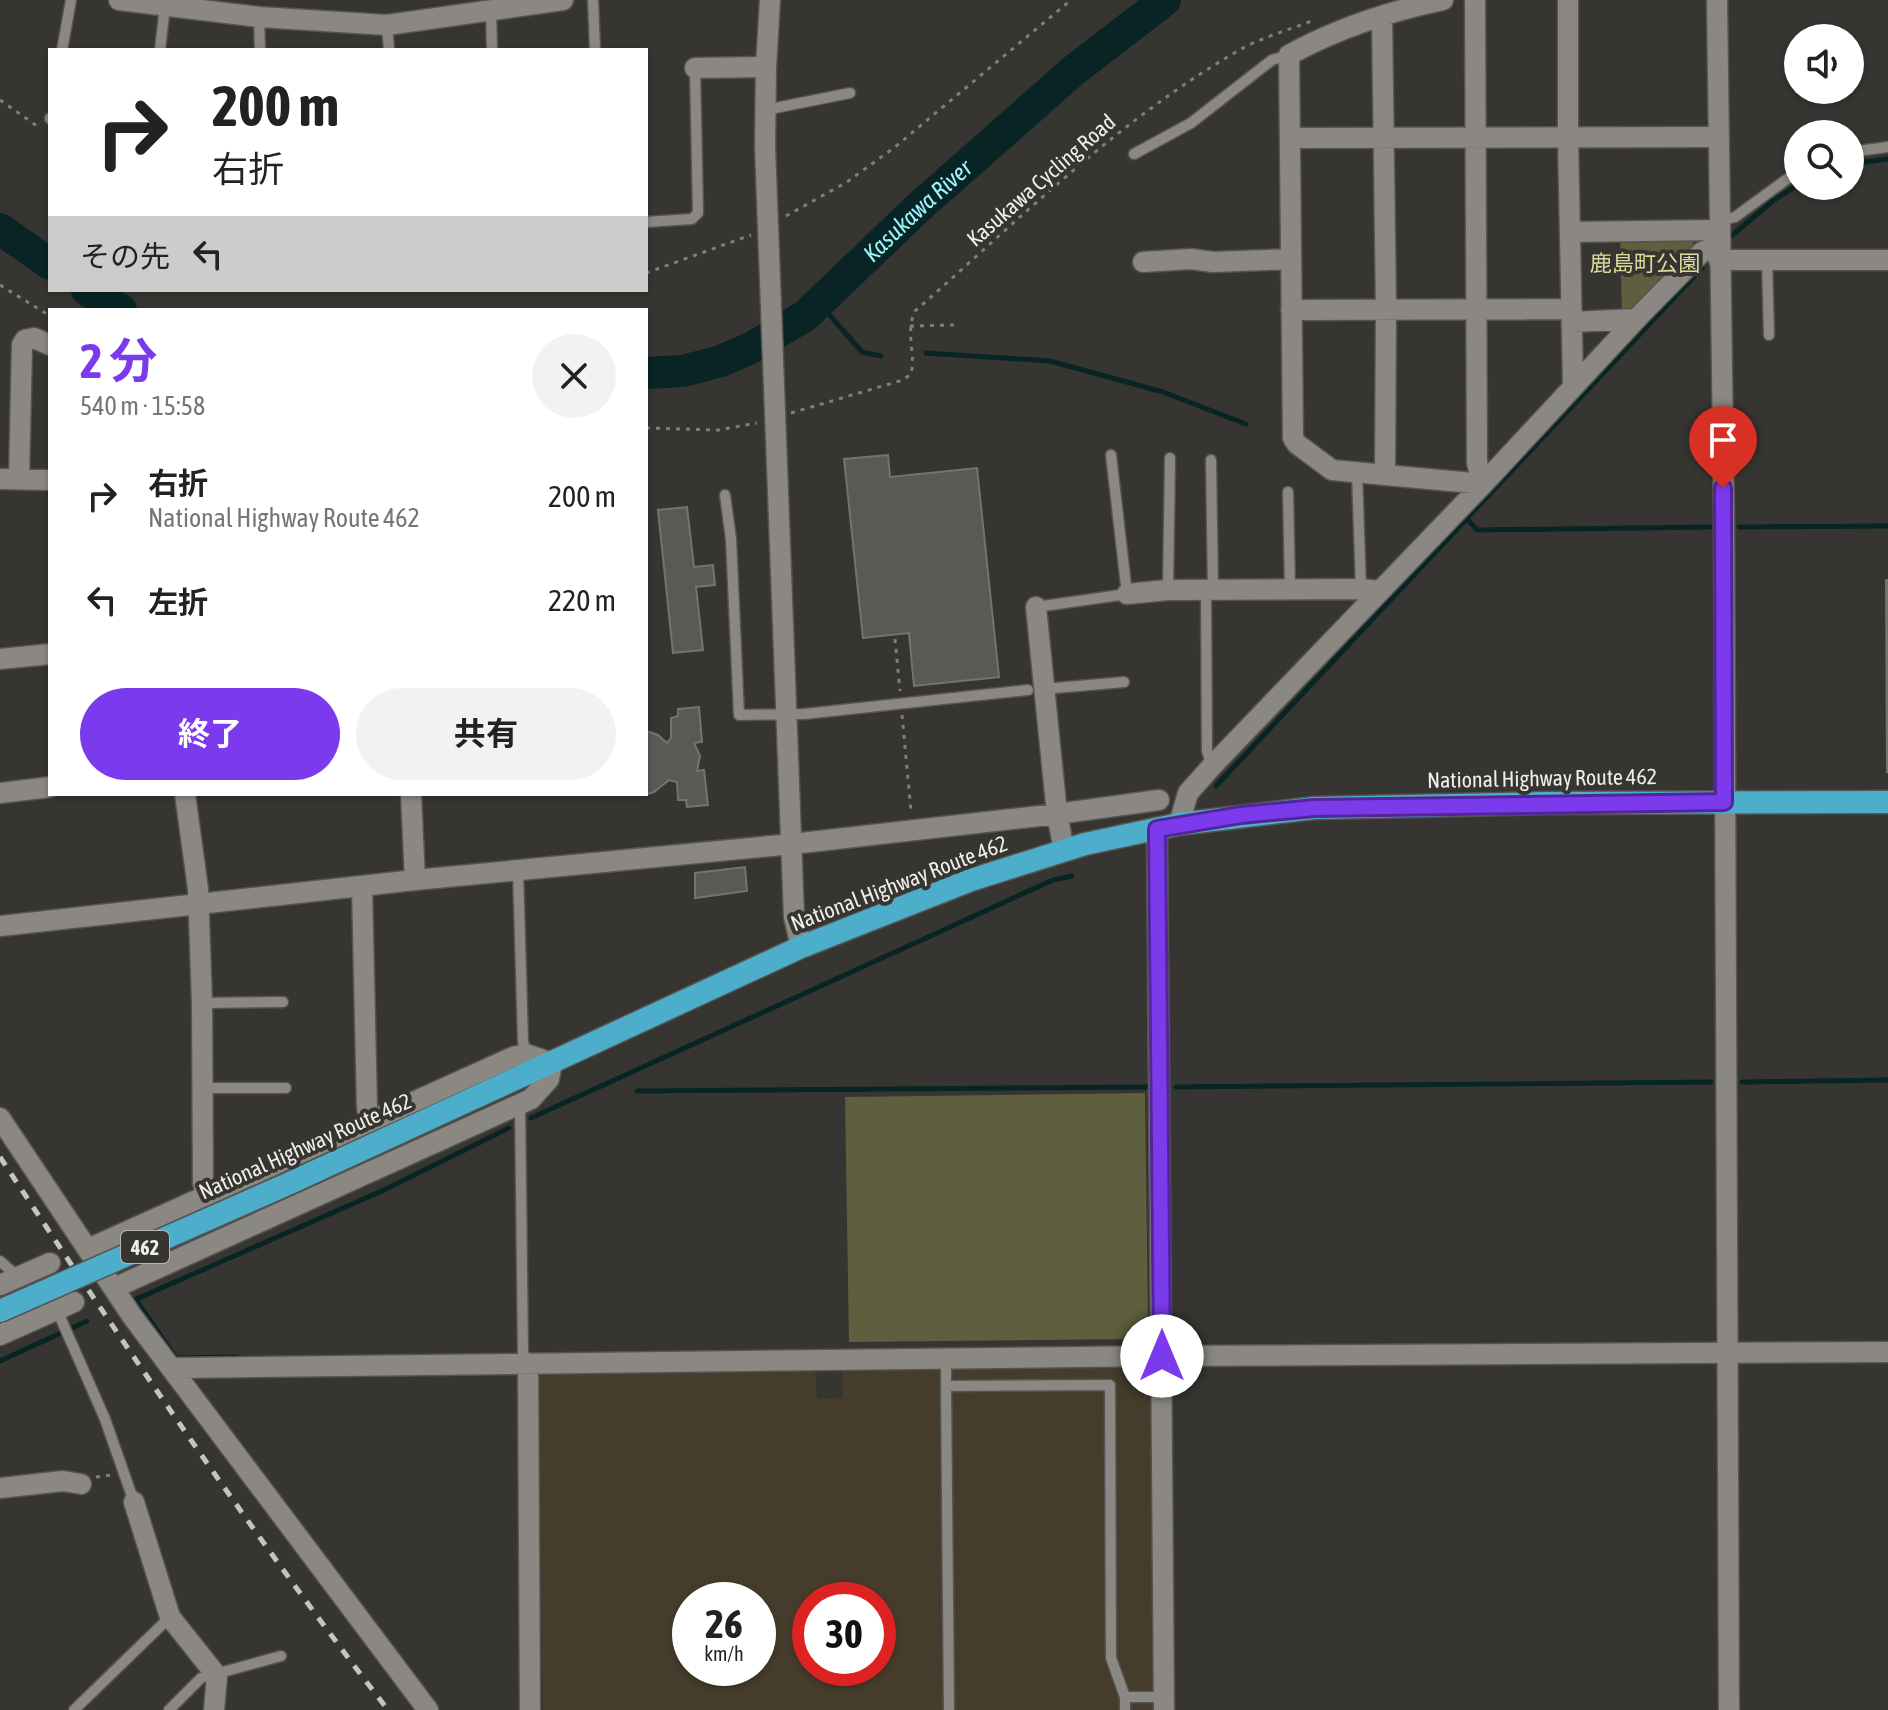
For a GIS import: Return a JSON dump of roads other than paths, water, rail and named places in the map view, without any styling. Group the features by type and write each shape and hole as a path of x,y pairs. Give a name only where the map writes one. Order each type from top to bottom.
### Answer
{"highway":[{"name":"National Highway Route 462","path":"0,1311 290,1183 801,947 956,885 1064,850 1179,824 1263,812 1340,807 1888,802"}],"street":[{"path":"119,0 165,6 259,8 387,25 551,1"},
{"path":"770,0 760,234 775,415 794,917 801,947"},
{"path":"1443,0 1382,17 1307,45 1289,55 1293,438 1332,470 1483,484"},
{"path":"1475,0 1477,463 1483,484"},
{"path":"1568,0 1573,385"},
{"path":"1717,0 1724,517 1729,1710"},
{"path":"1382,17 1385,473"},
{"path":"695,68 766,67"},
{"path":"1290,138 1717,137"},
{"path":"1571,232 1719,239 1767,260 1888,260"},
{"path":"1179,824 1188,793 1369,590 1483,484 1636,319 1702,252 1719,239"},
{"path":"1143,262 1291,259"},
{"path":"1291,310 1476,309 1636,319"},
{"path":"48,344 34,338 25,340 22,345 9,479 48,480"},
{"path":"1127,594 1168,590 1369,590"},
{"path":"1036,607 1036,689 1064,850"},
{"path":"0,659 48,654"},
{"path":"0,793 48,787"},
{"path":"185,796 198,906 203,1183 207,1195"},
{"path":"411,796 415,880"},
{"path":"0,926 415,880 913,831 1159,800"},
{"path":"1157,829 1164,1703"},
{"path":"362,887 367,1108 370,1120"},
{"path":"88,1249 513,1057 526,1054 552,1063 549,1079 531,1099 114,1288"},
{"path":"0,1118 114,1288 428,1710"},
{"path":"9,1281 50,1263"},
{"path":"9,1281 60,1312"},
{"path":"0,1335 60,1312"},
{"path":"172,1368 946,1358 1888,1352"},
{"path":"528,1363 530,1710"},
{"path":"0,1488 63,1481 81,1484"},
{"path":"134,1502 170,1617 217,1676 214,1710"}],"lane":[{"path":"62,48 71,0"},
{"path":"593,0 595,48"},
{"path":"160,48 165,6"},
{"path":"259,8 260,48"},
{"path":"491,10 492,48"},
{"path":"387,25 389,48"},
{"path":"1134,154 1191,123 1272,60 1289,55"},
{"path":"648,222 692,219 698,213 695,68"},
{"path":"764,110 850,93"},
{"path":"1864,150 1888,147"},
{"path":"1719,239 1735,217 1784,181"},
{"path":"1767,260 1769,335"},
{"path":"1036,607 1127,594 1111,455"},
{"path":"1168,590 1170,458"},
{"path":"1211,460 1207,751 1212,766"},
{"path":"1357,472 1369,590"},
{"path":"1288,492 1290,589"},
{"path":"725,495 731,539 739,715 786,714 1124,682"},
{"path":"518,870 523,1041 526,1054"},
{"path":"202,1003 283,1002"},
{"path":"202,1088 286,1088"},
{"path":"520,1104 523,1353 528,1363"},
{"path":"0,1261 9,1281"},
{"path":"60,1312 105,1419 134,1502"},
{"path":"946,1358 949,1710"},
{"path":"946,1386 1110,1385 1111,1658 1125,1697 1125,1710"},
{"path":"74,1710 170,1617"},
{"path":"169,1710 201,1678 281,1656"},
{"path":"1125,1697 1164,1703"}],"waterway":[{"name":"Kasukawa River","path":"648,373 683,371 721,361 751,348 805,316 919,207 1073,71 1165,0"},
{"path":"1864,162 1888,159"},
{"path":"1730,237 1784,194"},
{"name":"Kasukawa River","path":"0,229 48,263"},
{"path":"1216,786 1702,268"},
{"name":"Kasukawa River","path":"90,292 118,308"},
{"path":"819,303 862,352 881,356"},
{"path":"926,353 1050,361 1163,392 1246,424"},
{"path":"1468,520 1477,530 1710,527"},
{"path":"1739,527 1888,526"},
{"path":"531,1118 1053,880 1072,876"},
{"path":"1742,1082 1888,1080"},
{"path":"1176,1087 1711,1082"},
{"path":"637,1091 1147,1087"},
{"path":"132,1301 384,1190 509,1128"},
{"path":"136,1300 176,1358 237,1357"},
{"path":"0,1361 87,1321"}],"railway":[{"path":"0,1157 189,1437 388,1710"}],"park label":[{"name":"鹿島町公園","path":"1645,263"}]}
